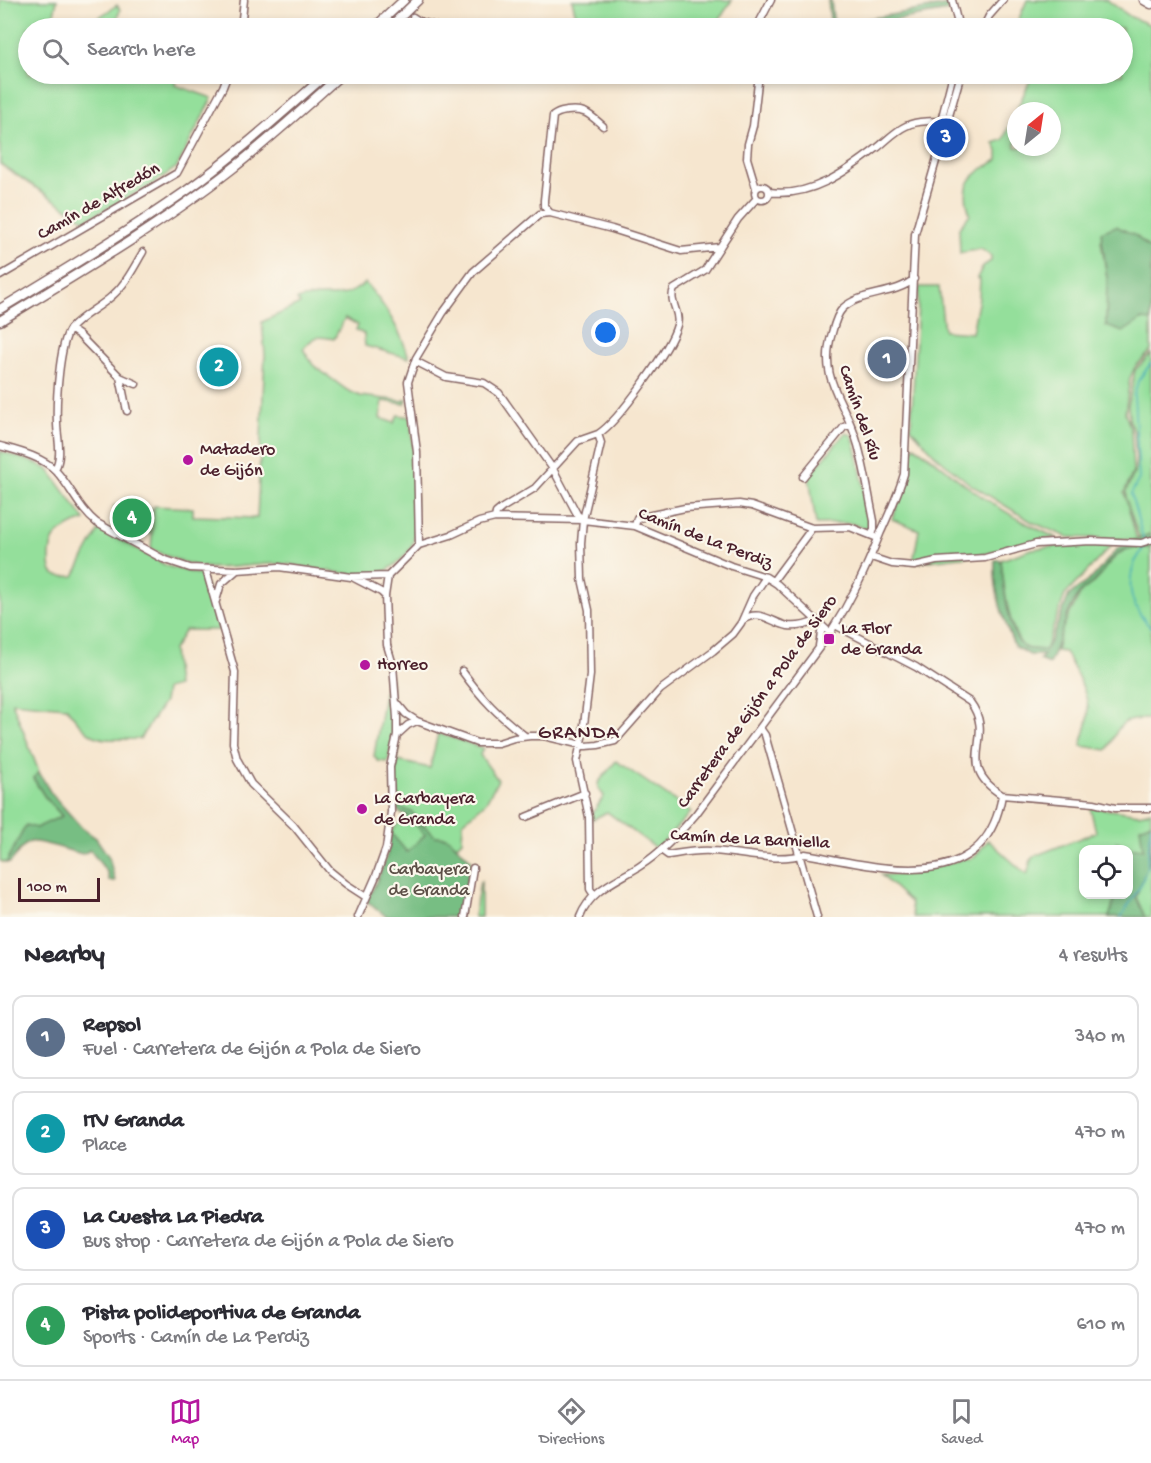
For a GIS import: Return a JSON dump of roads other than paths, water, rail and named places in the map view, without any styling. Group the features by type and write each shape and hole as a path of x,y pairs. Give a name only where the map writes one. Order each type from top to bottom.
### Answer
{"highway":[{"path":"385,18 404,0"},
{"path":"399,18 418,0"},
{"path":"1144,0 1151,4"},
{"path":"0,309 187,190 261,132 316,84"},
{"path":"0,321 150,228 194,197 269,139 331,84"}],"street":[{"path":"242,18 244,0"},
{"path":"761,18 771,0"},
{"path":"952,0 956,18"},
{"path":"988,18 1004,0"},
{"name":"Camín de Alfredón","path":"0,276 177,173 224,84"},
{"path":"758,84 747,158 756,188 754,194 761,200 766,199 769,192"},
{"path":"756,188 760,185 765,186 769,192 781,194 818,187 907,125 927,121 944,121 951,84"},
{"name":"Carretera de Gijón a Pola de Siero","path":"580,917 594,895 606,885 640,866 675,839 696,814 830,633 850,603 871,557 875,537 900,489 904,474 915,234 944,121 957,84"},
{"path":"550,213 544,206 544,200 553,116 560,112 580,110 603,126"},
{"path":"495,518 496,513 502,508 535,488 578,441 598,434 623,409 650,372 673,334 678,318 672,298 674,289 705,270 738,219 757,198"},
{"path":"419,545 417,452 408,382 415,361 443,313 473,272 540,214 550,213 681,250 720,247"},
{"path":"55,469 59,456 58,398 64,342 70,329 78,320 112,297 123,284 142,252"},
{"name":"Camín del Ríu","path":"875,537 861,456 827,367 828,345 838,316 847,305 869,296 901,288 914,279"},
{"path":"70,329 79,335 120,377 136,384"},
{"path":"415,361 446,377 484,383 495,389 553,469 577,514 583,520"},
{"path":"120,377 127,411"},
{"path":"802,477 844,427 850,424"},
{"path":"594,895 590,889 590,829 585,793 578,768 590,675 589,610 582,579 583,520 600,451 601,443 598,434"},
{"path":"0,447 42,461 55,469 87,515 163,560 206,570 279,567 351,577 388,576 385,596 387,645 393,665 397,735 390,767 392,812 386,848 376,876 357,915"},
{"path":"635,526 637,518 685,508 729,504 752,506 812,528 850,527 875,537"},
{"name":"Camín de La Perdiz","path":"388,576 419,545 495,518 583,520 635,526 731,566 766,577 830,633"},
{"path":"773,581 812,528"},
{"path":"871,557 892,564 914,566 936,561 985,558 1036,544 1091,541 1147,542"},
{"path":"206,570 235,672 233,743 237,759 251,784 294,826 330,871 366,897"},
{"path":"216,605 221,584 237,570"},
{"path":"351,577 385,596"},
{"path":"741,623 753,596 766,577"},
{"path":"396,702 417,722 477,743 498,743 525,736 544,736 598,746 615,741 660,690 724,642 750,616 759,615 786,625 805,625 816,621"},
{"path":"835,625 916,667 970,702 981,727 976,757 978,771 988,784 1002,795 1094,803 1115,808 1149,808"},
{"path":"818,648 822,626"},
{"path":"462,671 481,698 525,736"},
{"path":"397,735 408,725 417,722"},
{"path":"760,728 765,735 817,917"},
{"path":"526,817 585,793"},
{"name":"Camín de La Barniella","path":"661,850 668,855 702,850 741,855 795,857 806,854 893,870 925,870 950,863 973,850 993,828 1002,795"},
{"path":"465,917 472,868"}],"waterway":[{"path":"1144,541 1131,494 1139,479 1134,395 1138,381 1151,363"},
{"path":"1144,545 1132,571 1131,589 1139,613 1151,628"},
{"path":"1121,917 1141,885 1147,867 1151,824"}],"place":[{"name":"La Cuesta La Piedra","path":"946,138"},
{"name":"Repsol","path":"887,359"},
{"name":"ITV Granda","path":"219,367"},
{"name":"Matadero de Gijón","path":"188,460"},
{"name":"Pista polideportiva de Granda","path":"132,518"},
{"name":"La Flor de Granda","path":"829,639"},
{"name":"Horreo","path":"365,665"},
{"name":"La Carbayera de Granda","path":"362,809"}],"district":[{"name":"GRANDA","path":"579,734"}],"park label":[{"name":"Carbayera de Granda","path":"429,880"}]}
